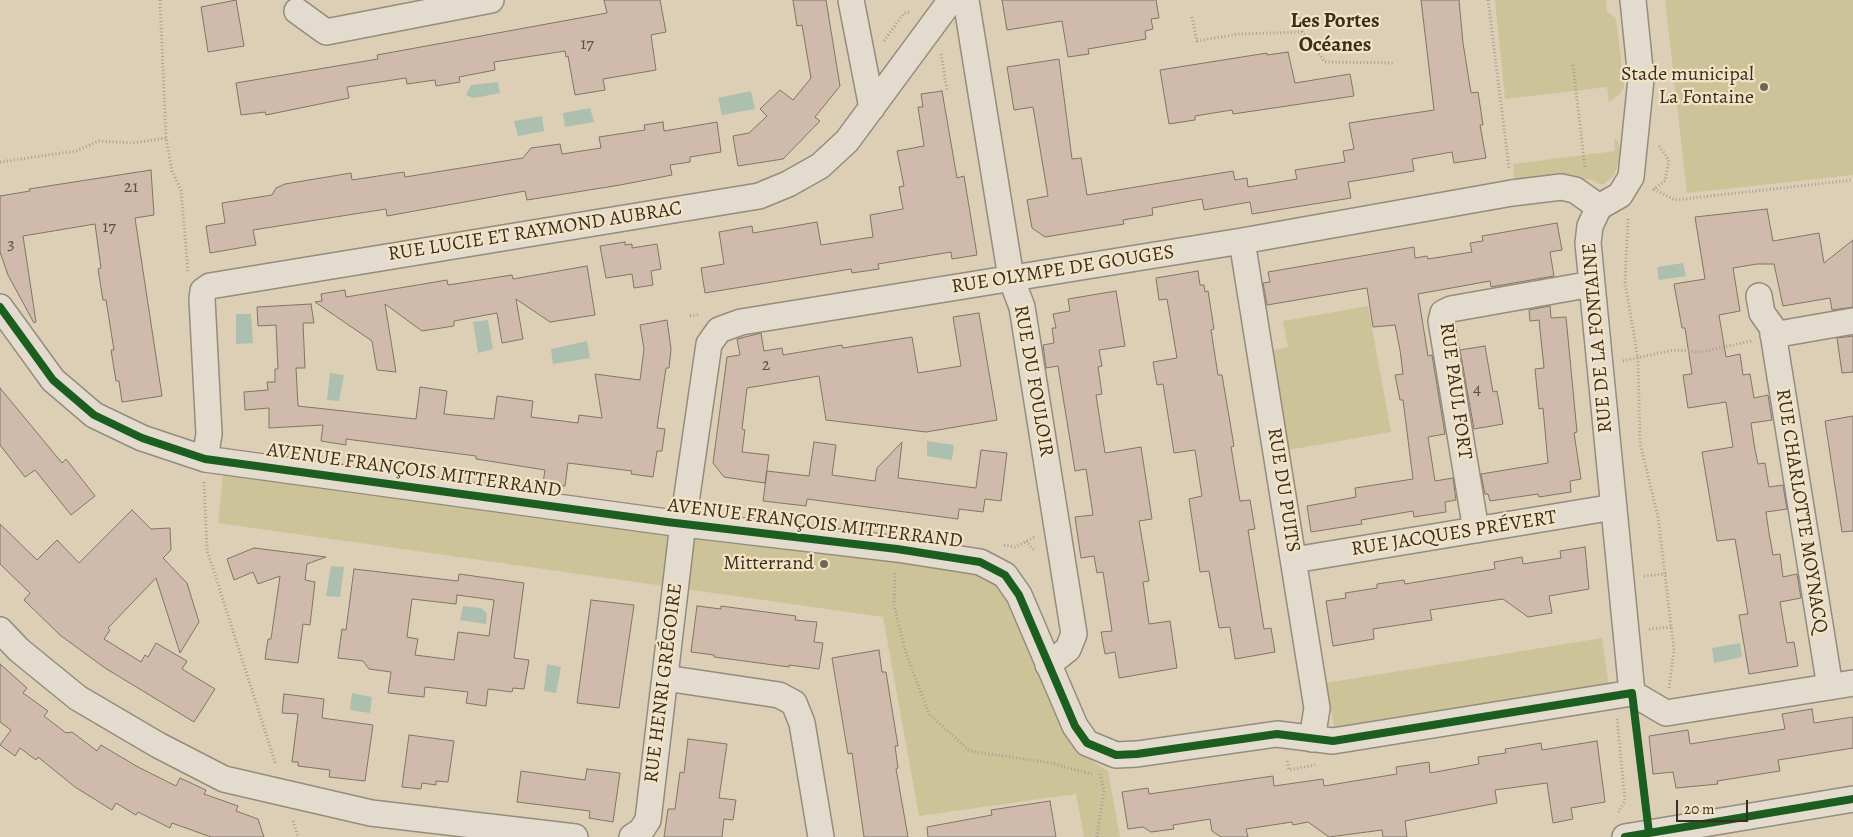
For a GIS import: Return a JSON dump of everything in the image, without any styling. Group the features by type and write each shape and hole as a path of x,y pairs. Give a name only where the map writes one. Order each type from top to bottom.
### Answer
{"street":[{"path":"296,11 326,32 491,0"},
{"path":"851,0 872,108"},
{"name":"RUE LUCIE ET RAYMOND AUBRAC","path":"203,291 210,286 758,196 788,184 820,166 847,141 951,0"},
{"name":"RUE DU FOULOIR","path":"966,0 1011,278 1022,307 1074,634 1068,649 1048,664"},
{"path":"1575,190 1599,207 1639,185 1641,79 1633,0"},
{"name":"RUE OLYMPE DE GOUGES","path":"683,523 709,344 719,330 741,322 1242,241 1512,193 1561,187 1575,190"},
{"name":"RUE DE LA FONTAINE","path":"1599,207 1590,226 1588,243 1614,508 1624,694"},
{"name":"RUE DU PUITS","path":"1242,241 1318,708 1312,739"},
{"name":"RUE PAUL FORT","path":"1476,530 1441,321 1443,313 1451,309 1592,284"},
{"path":"203,291 209,434 205,460"},
{"name":"RUE CHARLOTTE MOYNACQ","path":"1759,296 1762,313 1772,328 1841,685"},
{"name":"AVENUE FRANÇOIS MITTERRAND","path":"0,307 54,380 94,415 142,438 205,460 683,523 897,549 980,562 1005,575 1019,595 1075,726 1087,743 1116,755 1137,754 1277,734 1333,741 1624,694"},
{"path":"1773,335 1853,321"},
{"name":"RUE JACQUES PRÉVERT","path":"1294,560 1614,508"},
{"name":"RUE HENRI GRÉGOIRE","path":"632,837 641,831 648,820 683,523"},
{"path":"0,630 19,650 78,698 158,745 224,779 371,813 575,837"},
{"path":"665,678 779,695 794,703 802,723 821,837"},
{"path":"1624,694 1666,714 1841,685"},
{"path":"1621,826 1853,799"}],"path":[{"path":"160,0 166,138 172,171 182,190 189,278 203,291"},
{"path":"1488,0 1512,193"},
{"path":"1299,14 1302,32 1326,62 1394,63"},
{"path":"1192,17 1197,40 1239,34 1302,32"},
{"path":"1574,65 1587,182 1578,178 1575,190"},
{"path":"0,162 76,151 99,141 132,143 166,138"},
{"path":"1654,189 1665,181 1669,160 1658,144"},
{"path":"1639,185 1654,189 1676,200 1853,180"},
{"path":"1639,185 1654,189"},
{"path":"1628,218 1625,282 1638,359 1640,443 1658,517 1674,650 1666,714"},
{"path":"1600,366 1672,350 1701,352 1773,335"},
{"path":"205,460 207,550 277,768"},
{"path":"996,544 1015,546 1040,534"},
{"path":"1026,541 1038,558"},
{"path":"897,549 894,605 906,650 929,714 970,751 1050,763 1100,776"},
{"path":"1621,826 1625,801 1624,694"},
{"path":"1097,837 1104,791 1100,776 1104,751"}],"shaded area":[{"path":"1495,0 1606,0 1607,12 1616,18 1624,86 1621,93 1609,102 1607,87 1505,99"},
{"name":"Stade municipal La Fontaine","path":"1665,0 1853,0 1853,175 1687,193"},
{"path":"498,82 500,93 474,98 466,95 471,85"},
{"path":"751,91 755,109 722,115 718,98"},
{"path":"590,108 594,122 565,127 563,113"},
{"path":"542,116 544,131 518,136 514,121"},
{"path":"1614,137 1621,147 1621,156 1614,175 1604,184 1589,179 1515,187 1513,164 1615,151"},
{"path":"1683,263 1686,276 1659,280 1657,267"},
{"path":"1368,306 1391,432 1288,450 1270,351 1288,347 1283,321"},
{"path":"236,314 251,314 253,343 236,344"},
{"path":"488,320 493,349 478,353 473,322"},
{"path":"587,341 590,358 553,364 551,349"},
{"path":"330,373 344,375 339,401 327,400"},
{"path":"927,441 954,445 952,460 927,456"},
{"path":"223,475 981,574 1006,588 1077,751 1108,771 1120,837 1084,837 1076,794 919,816 883,617 218,523"},
{"path":"331,566 344,567 340,597 326,596"},
{"path":"463,606 481,608 487,613 486,624 460,620"},
{"path":"1602,638 1609,687 1335,731 1326,683"},
{"path":"1740,643 1742,657 1714,663 1712,648"},
{"path":"547,664 561,667 556,693 544,691"},
{"path":"352,693 372,697 370,713 350,710"}],"building":[{"path":"236,0 244,46 208,52 201,7"},
{"path":"604,0 660,0 666,32 651,35 656,70 603,79 605,90 575,95 568,56 566,57 565,51 494,62 495,70 459,77 460,82 436,86 435,80 407,84 406,78 347,87 349,98 266,115 265,112 241,115 236,83 378,59 377,55 607,13"},
{"path":"793,0 826,0 840,86 815,117 820,121 783,159 738,166 733,136 749,133 767,116 760,109 780,90 793,100 811,78 802,25 797,26"},
{"path":"1002,0 1156,0 1159,18 1151,19 1153,29 1145,31 1146,39 1088,49 1089,54 1068,57 1062,21 1007,30"},
{"path":"1421,0 1459,0 1463,43 1471,93 1478,92 1483,125 1480,125 1486,158 1454,163 1452,152 1412,159 1414,171 1348,182 1351,198 1252,214 1250,202 1204,210 1202,199 1152,208 1153,215 1123,220 1124,224 1045,237 1032,228 1027,200 1048,196 1033,107 1014,110 1007,67 1059,59 1072,159 1081,158 1087,195 1233,171 1235,180 1247,178 1248,187 1273,183 1297,179 1295,170 1345,162 1343,151 1354,149 1349,123 1434,110"},
{"path":"1288,52 1295,83 1350,74 1354,96 1233,114 1232,110 1195,116 1195,120 1169,124 1160,70 1267,53 1267,55"},
{"path":"942,91 957,178 964,176 977,255 952,259 951,252 878,264 879,269 852,273 851,269 705,293 701,268 724,264 719,232 752,226 753,233 817,222 821,245 873,237 870,215 903,209 899,187 904,186 897,151 924,146 918,107 923,107 921,94"},
{"path":"663,122 664,131 717,122 721,152 690,157 690,162 670,165 672,175 620,185 527,200 525,191 387,216 386,209 253,230 256,245 210,253 206,226 225,223 222,203 272,195 276,188 285,184 351,173 352,180 404,172 405,177 523,158 531,148 560,144 562,154 601,148 599,137 645,130 644,125"},
{"path":"151,170 154,215 135,218 162,396 122,402 119,381 116,381 111,350 114,350 106,300 103,300 98,269 101,268 95,224 23,236 36,322 34,323 8,275 0,252 0,196 30,191 29,189"},
{"path":"1767,209 1773,241 1819,233 1824,263 1853,240 1853,307 1832,310 1830,298 1783,306 1774,264 1757,264 1733,268 1740,311 1719,315 1726,357 1740,354 1743,375 1750,374 1754,398 1768,395 1772,420 1751,423 1754,444 1758,464 1765,463 1769,487 1783,485 1787,509 1766,512 1769,533 1773,555 1780,554 1783,577 1797,574 1801,598 1780,602 1787,643 1794,642 1798,666 1749,674 1739,615 1748,614 1735,539 1717,541 1702,452 1733,447 1726,402 1688,408 1683,375 1692,374 1685,328 1682,328 1674,284 1705,279 1695,217"},
{"path":"1557,223 1562,250 1550,252 1554,276 1491,287 1490,281 1418,294 1428,356 1432,355 1445,434 1428,437 1435,481 1453,478 1456,500 1445,502 1446,512 1414,517 1413,511 1361,520 1362,524 1311,532 1307,506 1356,497 1355,488 1413,479 1403,400 1400,400 1395,375 1403,374 1400,350 1395,325 1373,327 1367,288 1267,305 1263,283 1270,282 1268,272 1414,247 1415,258 1427,256 1428,259 1472,252 1470,243 1483,241 1482,236"},
{"path":"625,242 625,245 632,244 632,248 657,244 661,269 651,271 653,285 634,288 632,274 606,278 600,246"},
{"path":"587,266 595,315 550,322 516,299 523,339 502,343 497,313 454,321 454,326 422,331 385,304 396,372 377,370 372,341 315,302 322,301 321,294 345,290 346,297 447,280 448,285 512,275 513,279"},
{"path":"1198,271 1200,285 1204,285 1205,292 1208,291 1214,329 1211,330 1218,375 1222,375 1234,446 1231,447 1240,501 1250,500 1255,529 1248,530 1264,629 1271,628 1275,652 1235,659 1230,627 1219,628 1209,571 1200,572 1189,499 1202,496 1195,450 1174,453 1163,384 1157,385 1153,362 1177,358 1167,299 1159,300 1156,278"},
{"path":"1116,291 1125,346 1099,350 1102,366 1098,367 1102,394 1096,395 1105,453 1141,447 1152,519 1139,521 1149,581 1143,582 1149,624 1170,621 1177,668 1119,678 1115,652 1105,654 1101,632 1112,631 1103,572 1097,573 1094,556 1081,558 1075,517 1093,515 1086,469 1075,471 1058,366 1046,368 1043,345 1054,343 1052,328 1056,328 1053,314 1070,311 1068,299"},
{"path":"311,304 314,323 303,323 305,368 296,368 298,406 416,419 420,387 447,391 444,414 494,419 497,396 533,401 531,417 578,423 579,415 602,418 595,374 640,380 644,349 640,325 667,320 671,349 669,368 666,368 657,428 665,429 662,451 657,451 653,477 631,474 632,471 568,463 565,486 543,483 545,470 476,459 476,456 346,439 346,445 321,441 323,425 269,428 269,408 245,410 244,392 268,390 267,382 275,382 275,369 278,369 276,325 258,326 257,307"},
{"path":"1550,306 1551,318 1566,317 1577,432 1574,433 1581,479 1570,481 1571,492 1539,497 1538,494 1490,501 1488,494 1485,494 1481,474 1548,463 1543,408 1539,409 1535,369 1544,368 1539,320 1530,321 1529,310"},
{"path":"979,313 997,420 926,432 826,420 819,376 747,388 742,429 745,430 742,452 769,455 765,483 724,477 713,463 727,357 740,355 737,339 761,333 764,351 782,348 783,355 842,345 843,348 912,337 918,373 961,366 953,317"},
{"path":"1853,336 1853,372 1842,373 1837,338"},
{"path":"1485,346 1493,392 1497,391 1503,424 1474,429 1460,350"},
{"path":"0,388 62,463 66,459 95,496 71,515 35,470 25,477 0,445"},
{"path":"1853,416 1853,531 1842,532 1825,421"},
{"path":"814,442 836,445 832,475 875,481 877,468 902,442 898,478 976,488 981,450 1007,453 1001,501 985,499 983,512 959,509 958,519 807,499 806,506 763,501 767,471 809,476"},
{"path":"132,510 151,529 170,528 171,550 163,558 187,583 199,622 180,653 156,578 108,628 110,630 104,639 141,662 145,655 148,657 156,643 187,661 182,669 215,689 194,722 105,668 60,635 24,600 30,593 0,564 0,524 37,560 57,540 79,563"},
{"path":"1585,547 1589,589 1549,596 1552,613 1528,617 1503,599 1430,610 1432,620 1373,629 1374,639 1333,646 1326,601 1346,598 1345,593 1377,588 1377,584 1404,580 1405,584 1495,569 1494,562 1522,557 1523,564 1561,558 1560,551"},
{"path":"254,548 326,557 307,564 305,580 315,582 310,625 303,624 298,663 265,659 268,639 271,639 280,576 258,584 253,572 234,580 227,559"},
{"path":"354,569 458,581 459,574 524,583 514,658 529,660 524,689 513,688 512,692 488,689 486,706 466,703 468,692 425,687 424,697 388,693 391,672 369,669 363,661 338,658 342,629 346,630","holes":["457,595 494,600 489,636 458,632 454,660 415,655 418,639 407,637 412,599 456,604"]},
{"path":"591,600 634,605 619,708 577,703"},
{"path":"697,606 721,609 721,606 796,616 795,620 817,622 814,642 823,643 819,669 789,665 789,667 691,652"},
{"path":"879,650 882,672 886,672 898,746 895,746 898,768 896,769 908,837 864,837 852,753 848,754 832,658"},
{"path":"0,664 27,688 23,693 48,711 44,716 66,733 72,732 97,751 101,745 138,767 176,786 180,778 206,790 204,794 238,806 236,811 258,819 264,837 211,837 172,823 170,828 138,812 136,815 116,803 112,810 75,787 38,757 36,760 20,748 15,756 0,745 11,730 0,722"},
{"path":"284,694 324,699 322,718 373,725 365,781 329,777 330,770 298,766 298,762 292,762 298,714 282,713"},
{"path":"1812,709 1814,723 1853,717 1853,748 1778,760 1780,771 1717,781 1718,784 1676,788 1673,772 1653,774 1649,736 1688,730 1690,744 1785,729 1782,714"},
{"path":"409,735 454,741 448,782 436,781 436,785 422,783 421,789 402,787"},
{"path":"688,739 727,744 719,798 736,800 733,820 724,819 722,837 664,837 668,809 675,809 680,772 684,773"},
{"path":"1597,741 1605,802 1571,808 1573,819 1553,823 1547,783 1495,790 1497,803 1405,821 1407,837 1383,837 1382,830 1329,837 1308,822 1293,825 1292,822 1246,829 1248,837 1221,837 1212,831 1210,819 1173,825 1174,829 1151,832 1143,827 1128,829 1122,792 1148,788 1149,794 1273,776 1274,786 1323,779 1324,786 1397,774 1396,767 1429,762 1430,773 1479,764 1478,757 1506,753 1505,749 1541,743 1542,750"},
{"path":"587,769 620,773 613,822 589,818 590,811 517,802 521,771 585,780"},
{"path":"1050,801 1056,837 928,837 927,827 992,815 991,810"}],"cycle path":[{"path":"0,307 53,380 94,415 142,438 205,459 667,522 897,549 980,562 1005,575 1019,595 1075,726 1087,743 1116,755 1137,754 1277,734 1333,741 1632,693 1649,833"},
{"path":"1625,837 1853,799"}],"place":[{"name":"Stade municipal La Fontaine","path":"1764,87"},
{"name":"Mitterrand","path":"824,564"}],"district":[{"name":"Les Portes Océanes","path":"1335,34"}]}
